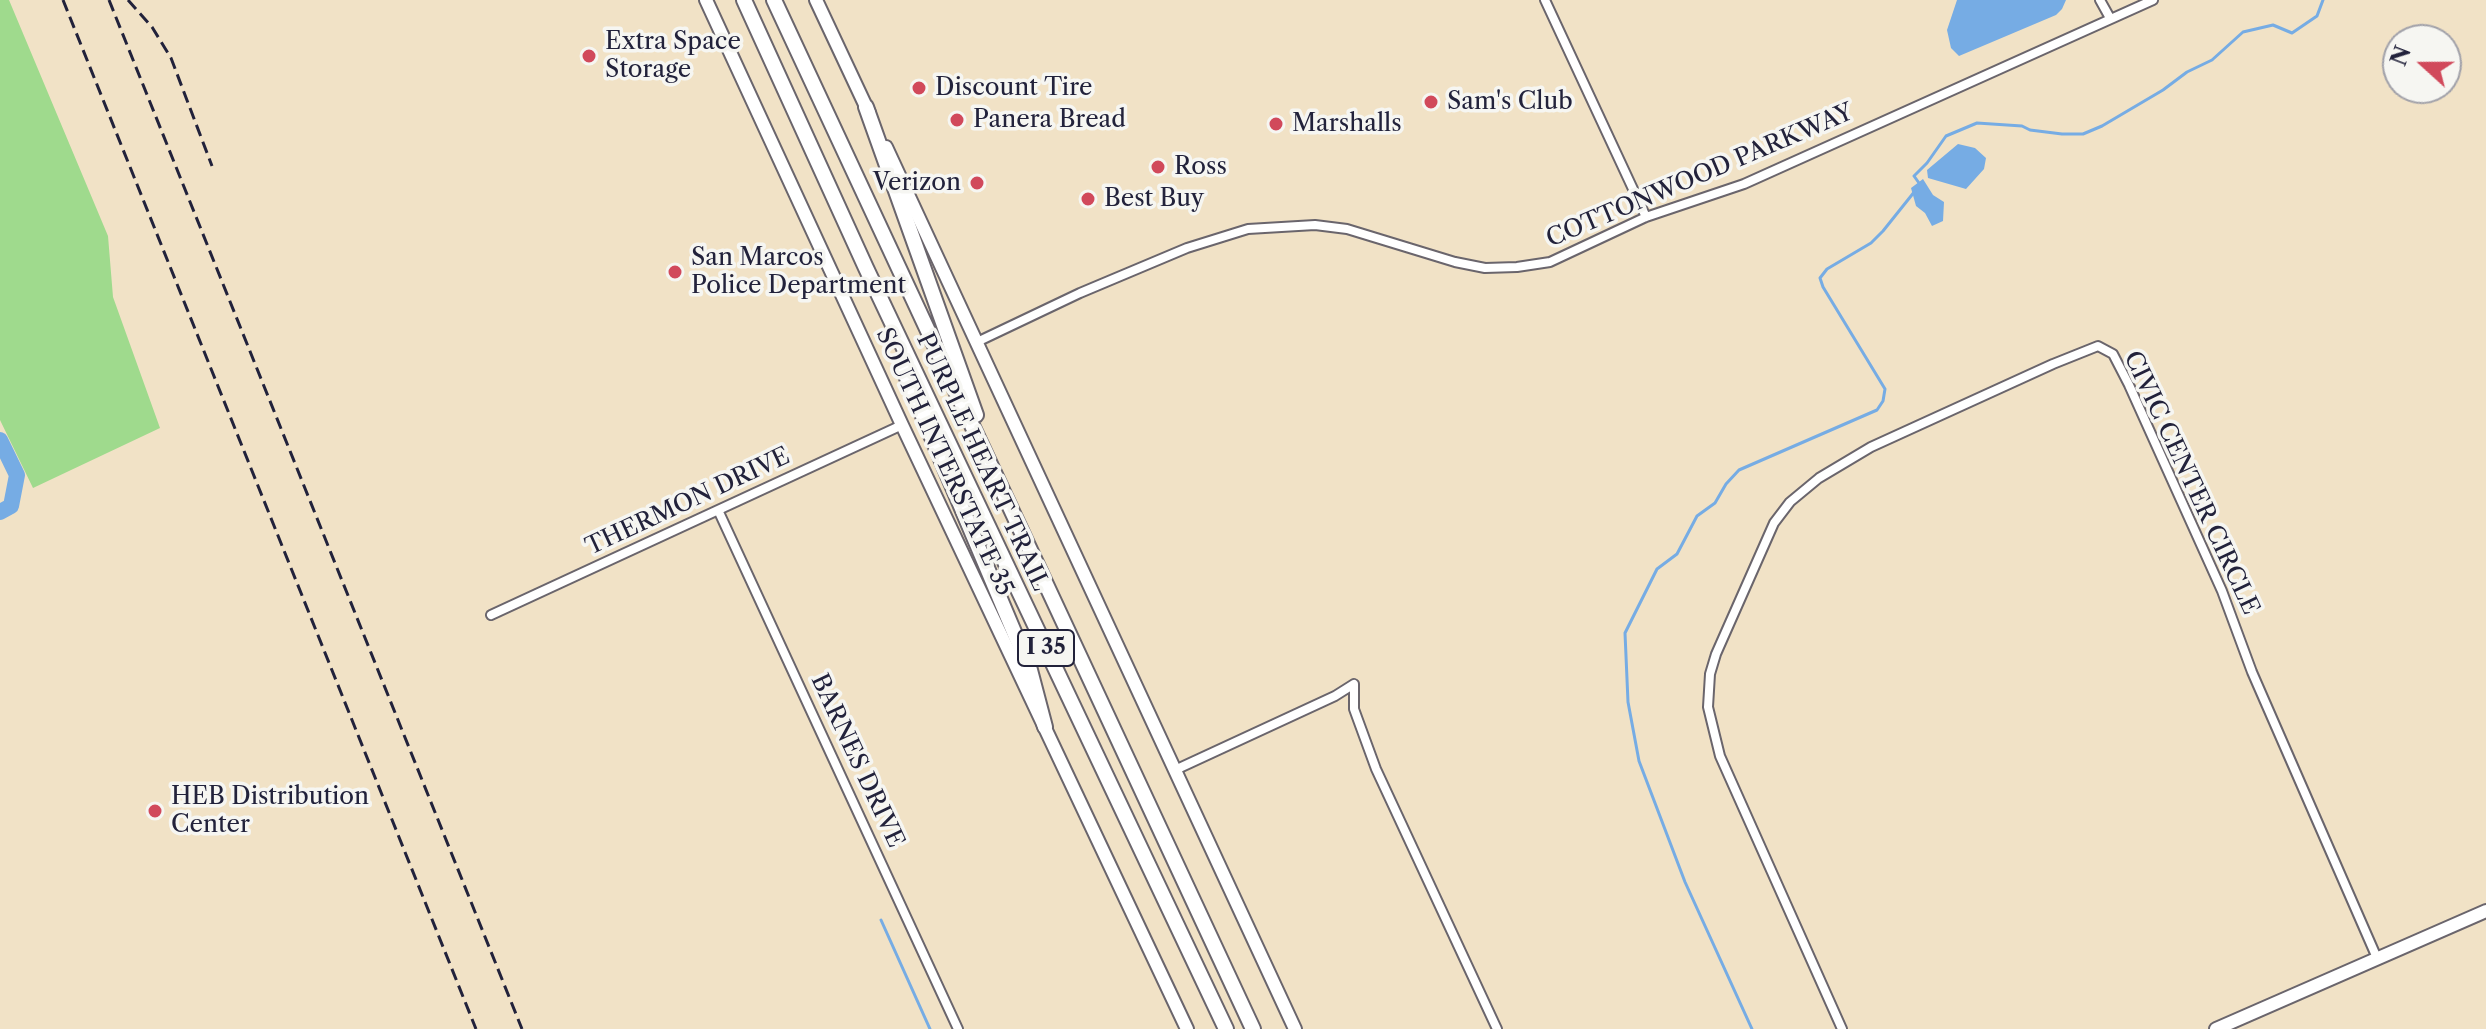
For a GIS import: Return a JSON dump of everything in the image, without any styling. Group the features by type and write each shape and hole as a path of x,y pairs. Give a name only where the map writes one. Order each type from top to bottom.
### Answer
{"highway":[{"name":"PURPLE HEART TRAIL","path":"744,0 866,268 1226,1029"},
{"name":"PURPLE HEART TRAIL","path":"774,0 1253,1029"},
{"path":"866,107 1006,499"},
{"path":"866,268 879,311 1030,670 1045,727"}],"main road":[{"name":"SOUTH INTERSTATE 35","path":"706,0 902,425 1187,1029"},
{"path":"816,0 1295,1029"},
{"path":"2216,1029 2486,911"}],"street":[{"path":"1545,0 1646,217"},
{"path":"2100,0 2110,18"},
{"name":"COTTONWOOD PARKWAY","path":"977,342 1080,293 1187,248 1248,229 1315,225 1347,229 1485,268 1550,262 1646,217 1744,184 2153,0"},
{"name":"CIVIC CENTER CIRCLE","path":"1842,1029 1720,756 1708,707 1710,674 1716,654 1774,523 1790,502 1819,478 1871,447 2098,346 2113,354 2129,385 2222,591 2252,672 2377,958"},
{"name":"THERMON DRIVE","path":"491,615 902,425"},
{"name":"BARNES DRIVE","path":"718,510 958,1029"},
{"path":"1175,770 1335,696 1354,684 1354,709 1376,769 1497,1029"}],"green space":[{"path":"0,0 9,0 108,236 113,297 160,428 33,488 0,420"}],"water":[{"path":"1957,0 2066,0 2056,15 1959,56 1951,48 1947,30"},
{"path":"1958,144 1975,148 1986,158 1984,169 1966,189 1928,178 1927,170"},
{"path":"1923,179 1933,195 1944,202 1943,221 1932,226 1925,213 1916,206 1911,188"}],"waterway":[{"path":"1919,183 1914,176 1946,136 1977,123 2083,134 2102,126 2187,72 2212,60 2243,32 2273,25 2292,33 2317,16 2323,0"},
{"path":"1752,1029 1685,882 1639,761 1628,702 1625,633 1657,569 1677,554 1697,516 1715,503 1739,470 1877,410 1883,401 1885,389 1820,278 1827,269 1871,243 1915,191"},
{"path":"0,440 17,475 11,506 0,512"},
{"path":"881,920 930,1029"}],"railway":[{"path":"63,0 476,1029"},
{"path":"109,0 522,1029"},
{"path":"128,0 152,27 171,58 212,166"}],"place":[{"name":"Extra Space Storage","path":"589,56"},
{"name":"Discount Tire","path":"919,88"},
{"name":"Sam's Club","path":"1431,102"},
{"name":"Panera Bread","path":"957,120"},
{"name":"Marshalls","path":"1276,124"},
{"name":"Ross","path":"1158,167"},
{"name":"Verizon","path":"977,183"},
{"name":"Best Buy","path":"1088,199"},
{"name":"San Marcos Police Department","path":"675,272"},
{"name":"HEB Distribution Center","path":"155,811"}]}
